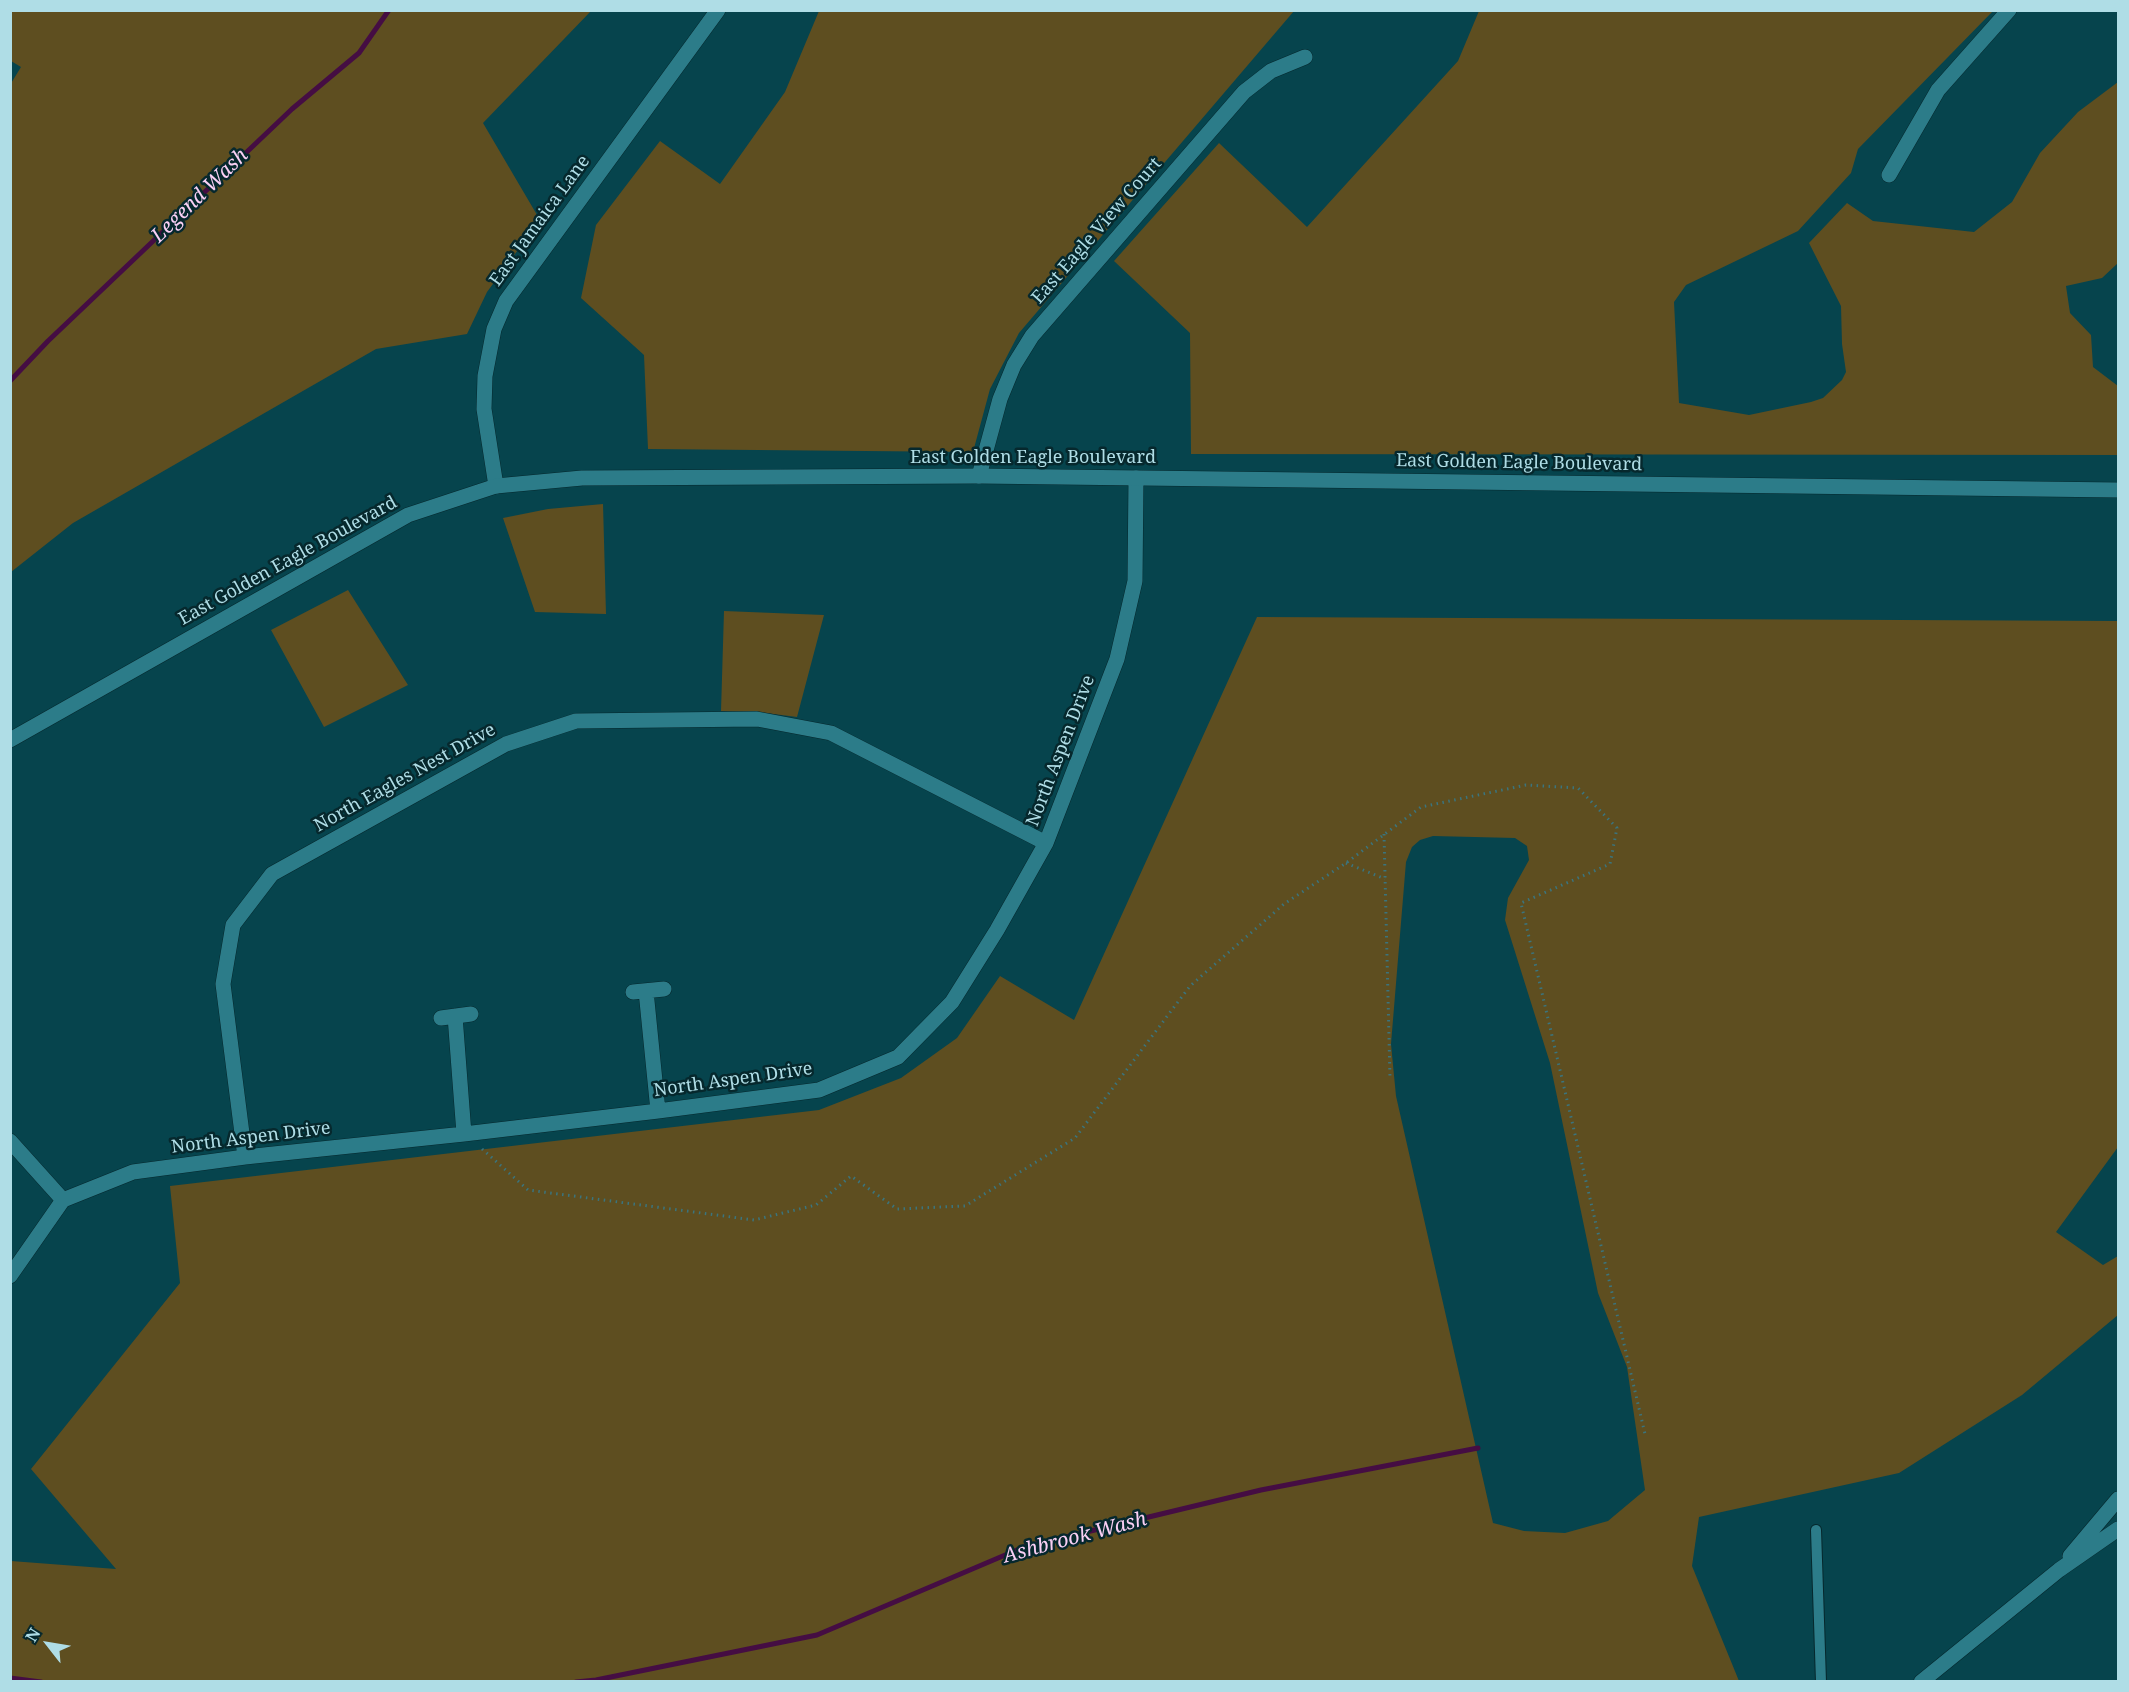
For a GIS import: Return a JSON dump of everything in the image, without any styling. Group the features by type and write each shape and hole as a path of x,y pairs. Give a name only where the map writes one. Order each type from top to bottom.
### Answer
{"street":[{"name":"East Jamaica Lane","path":"496,486 484,409 485,376 494,330 506,301 718,10"},
{"path":"1889,175 1938,90 2009,10"},
{"name":"East Eagle View Court","path":"979,476 1000,399 1014,366 1032,336 1244,92 1271,71 1305,57"},
{"name":"East Golden Eagle Boulevard","path":"10,740 408,514 496,486 582,478 979,476 2118,490"},
{"name":"North Aspen Drive","path":"63,1200 134,1172 245,1157 658,1111 819,1089 898,1057 952,1002 997,930 1046,843 1117,660 1136,581 1136,478"},
{"name":"North Eagles Nest Drive","path":"245,1157 224,984 233,925 272,874 506,744 576,722 757,719 831,733 1046,843"},
{"path":"658,1111 640,992 664,989"},
{"path":"464,1134 448,1017 471,1014"},
{"path":"10,1141 63,1200 10,1276"},
{"path":"2059,1570 2118,1499"},
{"path":"1921,1682 2059,1570 2118,1529"}],"lane":[{"path":"1816,1530 1821,1682"}],"path":[{"path":"464,1134 528,1190 754,1220 816,1205 851,1176 897,1209 965,1206 1075,1138 1190,986 1284,904 1346,863 1421,807 1526,785 1578,788 1617,828 1610,864 1521,903 1645,1434"},
{"path":"1384,834 1390,1078"},
{"path":"1346,863 1385,879"}],"shaded area":[{"path":"11,10 591,11 483,123 540,220 487,292 467,334 376,349 73,523 11,572 10,85 21,67 11,61"},
{"path":"819,10 1294,11 1019,333 990,389 973,452 648,449 644,355 581,298 596,225 660,141 720,184 785,92"},
{"path":"1479,11 1993,11 1858,149 1851,173 1798,231 1686,285 1674,302 1679,403 1749,415 1823,398 1842,380 1846,372 1842,344 1841,306 1809,243 1847,203 1873,221 1974,232 2012,202 2040,153 2078,112 2118,82 2118,263 2102,278 2066,286 2070,313 2091,335 2093,367 2118,386 2118,455 1191,454 1190,333 1114,261 1219,143 1307,227 1458,61"},
{"path":"603,504 606,614 535,612 503,518 548,509"},
{"path":"348,590 408,685 324,727 271,630"},
{"path":"724,611 824,615 797,717 721,711"},
{"path":"1257,617 2118,621 2118,1147 2056,1232 2103,1265 2118,1256 2118,1315 2022,1395 1899,1473 1699,1517 1692,1566 1739,1681 11,1681 11,1561 116,1569 31,1469 180,1283 170,1186 819,1110 901,1078 957,1038 1000,976 1074,1020","holes":["1433,836 1515,838 1527,846 1529,860 1508,898 1505,920 1550,1063 1598,1293 1627,1367 1645,1490 1608,1521 1565,1533 1524,1531 1493,1523 1396,1096 1391,1044 1406,862 1412,847 1420,840"]}],"waterway":[{"name":"Legend Wash","path":"10,381 48,341 292,109 359,53 389,10"},
{"name":"Ashbrook Wash","path":"576,1682 596,1680 817,1635 1024,1547 1261,1490 1478,1448"},
{"name":"Ashbrook Wash","path":"10,1678 41,1682"}]}
